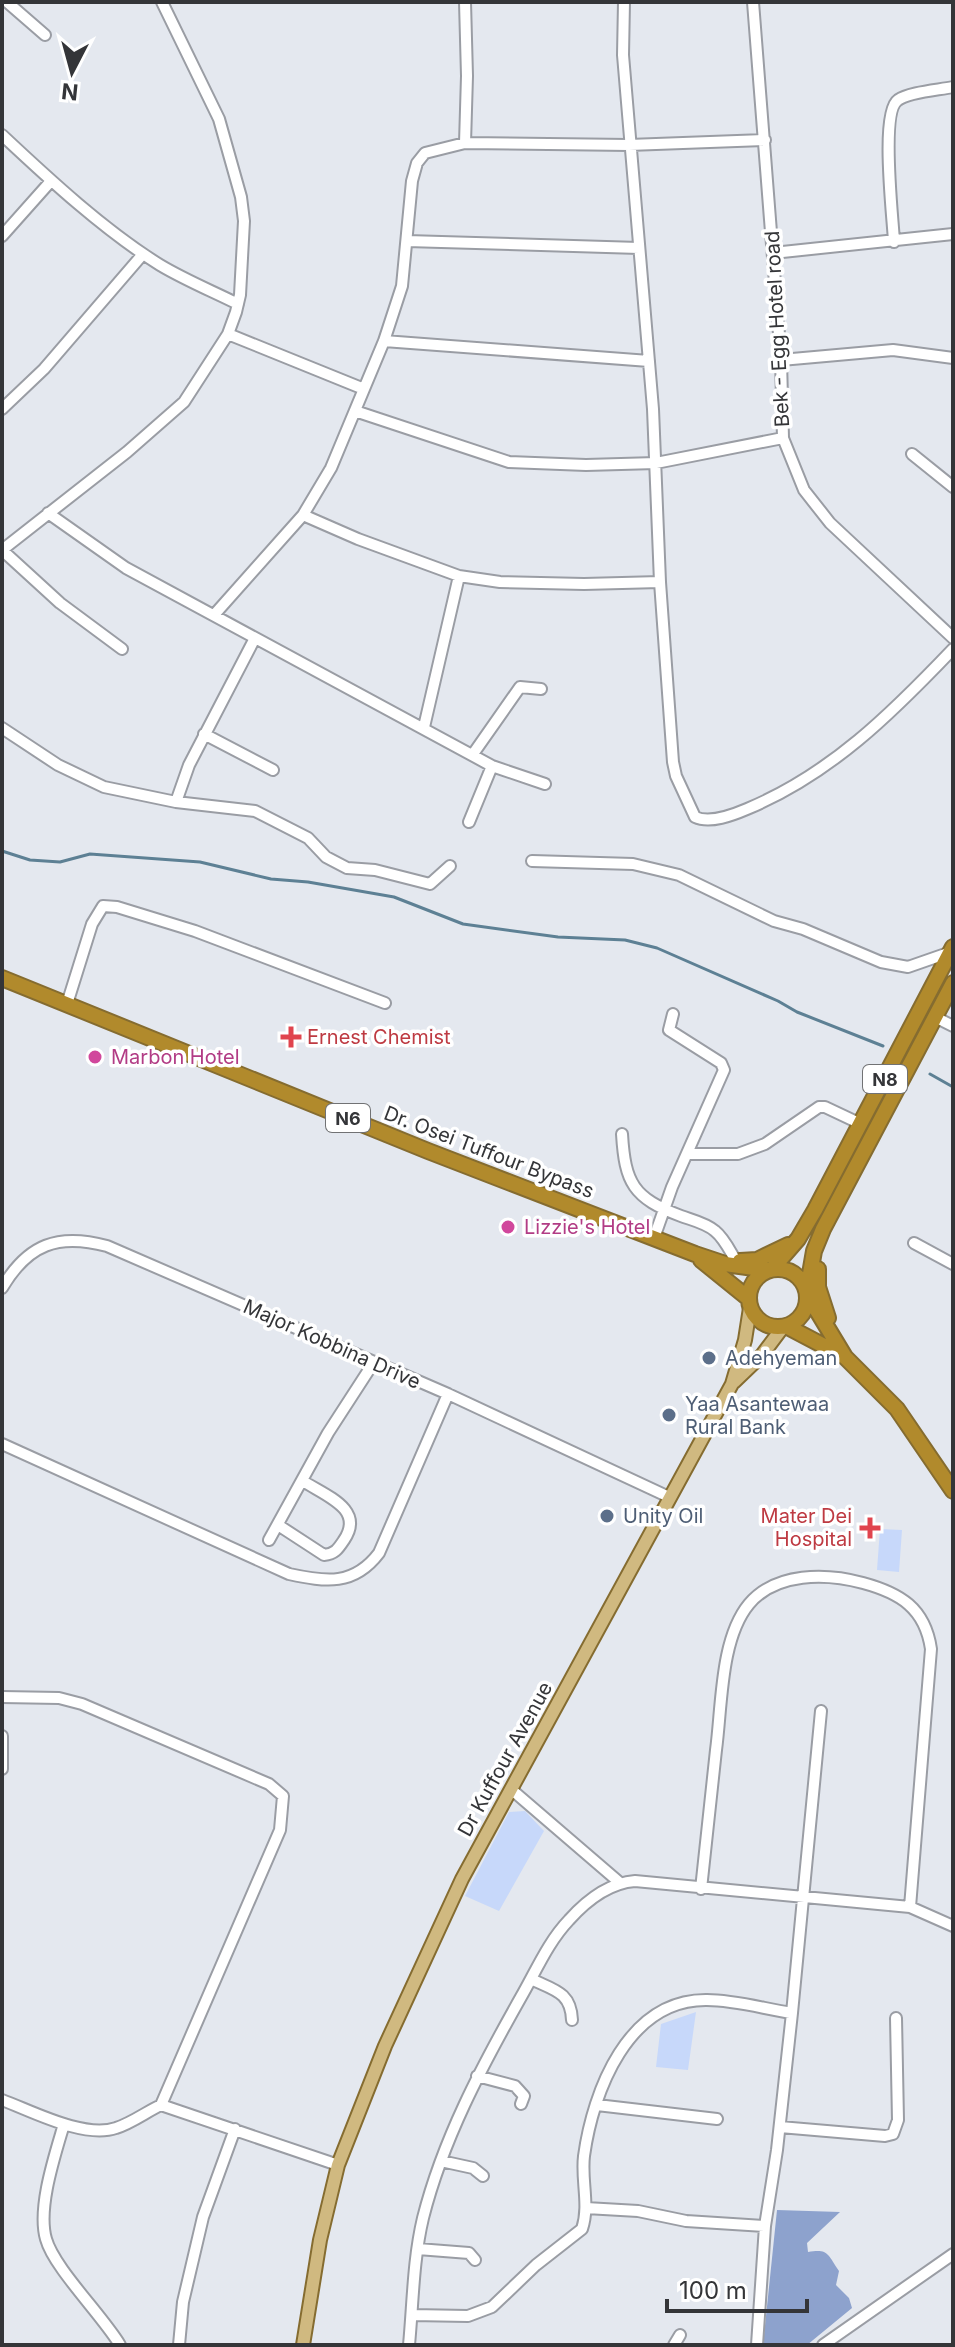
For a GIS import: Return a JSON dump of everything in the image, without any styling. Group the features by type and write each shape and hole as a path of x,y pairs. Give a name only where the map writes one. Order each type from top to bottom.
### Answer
{"highway":[{"name":"N8","path":"770,1270 798,1239 815,1210 952,950"},
{"name":"Dr. Osei Tuffour Bypass","path":"2,978 428,1151 699,1256 725,1264 770,1270"},
{"name":"N8","path":"807,1293 814,1251 823,1229 953,983"},
{"path":"823,1229 818,1287 841,1351"},
{"path":"699,1256 736,1261 757,1260 798,1239"},
{"name":"Dr. Osei Tuffour Bypass","path":"699,1256 749,1303"},
{"path":"749,1303 751,1286 758,1276 770,1270"},
{"name":"N6","path":"770,1270 790,1271 803,1283 841,1351 897,1409 949,1476 953,1491"},
{"path":"785,1327 803,1314 807,1293"},
{"name":"N6","path":"749,1303 753,1315 767,1325 785,1327 841,1351"}],"main road":[{"path":"732,1384 745,1340 749,1303"},
{"path":"732,1384 785,1327"},
{"name":"Dr Kuffour Avenue","path":"303,2345 320,2240 338,2165 385,2046 462,1879 732,1384"}],"street":[{"path":"7,2 45,35"},
{"path":"122,649 60,603 2,550 137,444 184,402 228,334 238,304 244,221 225,132 162,2"},
{"path":"465,2 465,143"},
{"path":"624,2 623,55 649,361 660,582 674,769 692,813 702,820 735,814 803,782 849,750 901,704 953,649"},
{"name":"Bek - Egg Hotel road","path":"753,2 781,360 783,438 804,490 830,523 953,638"},
{"path":"894,242 888,152 890,110 896,101 907,96 953,87"},
{"path":"2,135 51,181 143,254 238,304"},
{"path":"214,615 303,515 331,468 384,341 402,286 412,181 417,163 425,153 465,143 629,145 765,140"},
{"path":"2,236 51,181"},
{"path":"773,253 953,234"},
{"path":"407,241 639,248"},
{"path":"2,409 44,369 143,254"},
{"path":"228,334 364,389"},
{"path":"384,341 649,361"},
{"path":"781,360 893,350 953,358"},
{"path":"355,411 509,462 586,465 656,463 783,438"},
{"path":"912,454 953,487"},
{"path":"48,513 126,568 492,766 545,784"},
{"path":"303,515 459,576 500,582 660,582"},
{"path":"424,727 459,576"},
{"path":"176,802 204,734 255,638"},
{"path":"473,754 508,706 516,689 541,689"},
{"path":"2,728 58,765 104,787 176,802 255,811 308,838 326,857 351,869 375,870 430,884 450,866"},
{"path":"204,734 273,770"},
{"path":"469,822 492,766"},
{"path":"532,861 633,864 679,875 774,921 803,929 881,962 915,966 952,950"},
{"path":"67,1004 92,924 103,906 127,909 195,931 385,1003"},
{"path":"654,1238 724,1070 721,1063 669,1030 673,1014"},
{"path":"935,1017 953,1026"},
{"path":"687,1154 732,1156 752,1149 765,1144 819,1107 861,1124"},
{"path":"622,1134 624,1168 633,1185 664,1210 712,1228 736,1261"},
{"name":"Major Kobbina Drive","path":"2,1288 27,1255 46,1245 60,1240 94,1242 448,1394 669,1497"},
{"path":"914,1243 953,1264"},
{"path":"269,1540 328,1433 374,1362"},
{"path":"2,1444 289,1574 341,1579 352,1577 379,1553 448,1394"},
{"path":"278,1525 324,1555 338,1550 350,1531 351,1519 345,1509 303,1481"},
{"path":"701,1889 727,1660 739,1620 751,1601 775,1585 795,1577 840,1578 894,1592 908,1601 929,1638 931,1649 910,1907"},
{"path":"2,1697 59,1698 82,1704 269,1784 283,1796 280,1830 161,2105 118,2128 94,2130 64,2124 2,2100"},
{"path":"757,2345 765,2226 780,2127 821,1711"},
{"path":"2,1736 2,1769"},
{"path":"512,1790 619,1882"},
{"path":"409,2345 423,2219 441,2161 477,2076 549,1947 568,1920 589,1902 619,1882 635,1881 910,1907 953,1926"},
{"path":"531,1979 564,1995 571,2004 572,2020"},
{"path":"412,2315 468,2316 492,2307 536,2265 582,2229 586,2208 582,2179 587,2138 616,2058 639,2026 663,2011 704,2000 792,2013"},
{"path":"780,2127 885,2136 893,2134 898,2120 896,2018"},
{"path":"477,2076 515,2086 524,2096 521,2104"},
{"path":"161,2105 338,2165"},
{"path":"597,2105 717,2119"},
{"path":"64,2124 47,2194 44,2220 46,2243 120,2345"},
{"path":"179,2345 183,2302 203,2217 235,2129"},
{"path":"441,2161 473,2168 483,2176"},
{"path":"586,2208 638,2211 686,2221 765,2226"},
{"path":"418,2249 469,2253 475,2260"},
{"path":"823,2345 953,2254"}],"shaded area":[{"path":"880,1529 902,1530 899,1572 877,1570"},
{"path":"525,1811 544,1831 499,1911 465,1896 509,1812"},
{"path":"696,2012 688,2070 656,2067 661,2024"},
{"path":"777,2210 840,2212 807,2243 808,2252 820,2251 829,2256 839,2271 836,2285 849,2298 852,2308 807,2345 763,2345"}],"waterway":[{"path":"2,851 30,860 60,862 90,854 200,862 271,879 394,897 463,924 558,937 625,940 657,948 797,1012 883,1046"},
{"path":"930,1074 953,1087"}],"place":[{"name":"Ernest Chemist","path":"291,1037"},
{"name":"Marbon Hotel","path":"95,1057"},
{"name":"Lizzie's Hotel","path":"508,1227"},
{"name":"Adehyeman","path":"709,1358"},
{"name":"Yaa Asantewaa Rural Bank","path":"669,1415"},
{"name":"Unity Oil","path":"607,1516"},
{"name":"Mater Dei Hospital","path":"870,1528"}]}
